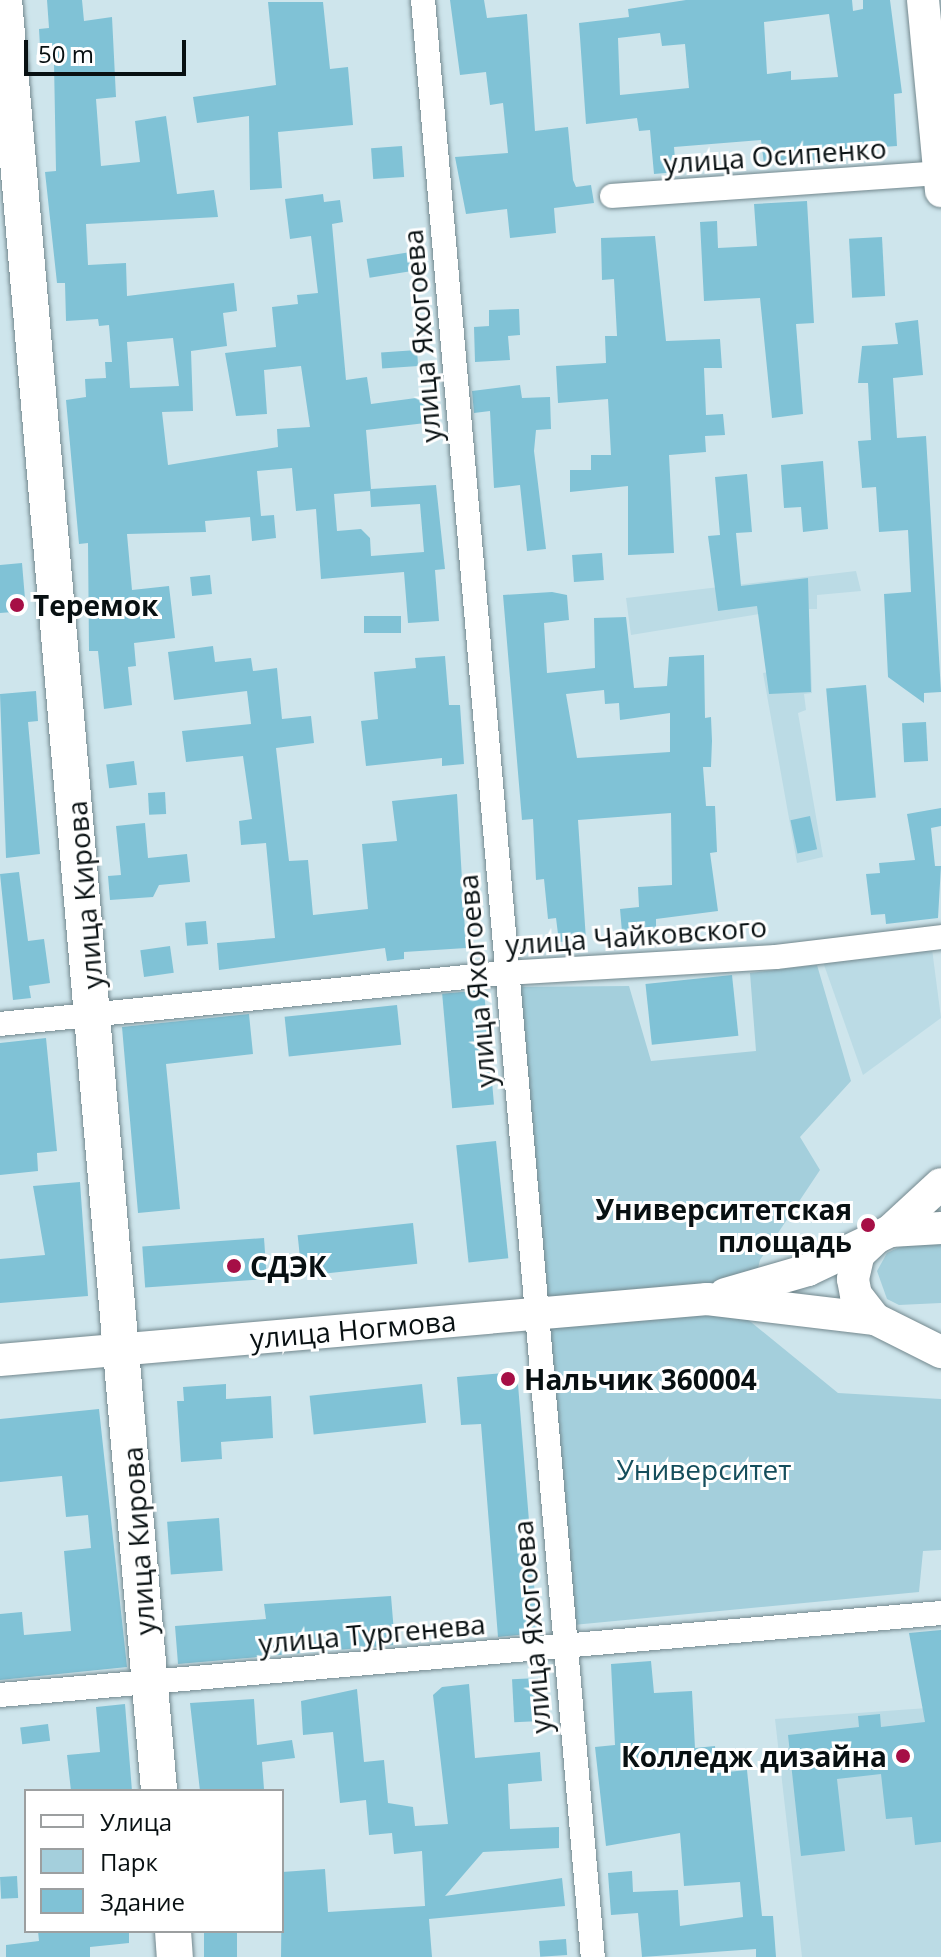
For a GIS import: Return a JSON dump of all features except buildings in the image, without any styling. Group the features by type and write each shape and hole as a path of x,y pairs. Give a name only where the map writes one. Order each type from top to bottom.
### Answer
{"main road":[{"name":"улица Кирова","path":"4,0 159,1789"},
{"path":"173,1933 175,1957"}],"street":[{"name":"улица Яхогоева","path":"423,0 561,1646 593,1957"},
{"path":"923,0 940,179"},
{"name":"улица Осипенко","path":"612,196 940,179"},
{"name":"улица Чайковского","path":"0,1024 505,973 765,958 941,937"},
{"path":"941,1184 859,1254 853,1279 856,1295 882,1322 941,1352"},
{"path":"707,1299 808,1270 884,1234 941,1228"},
{"path":"707,1299 882,1322 941,1324"},
{"name":"улица Ногмова","path":"0,1360 707,1299"},
{"name":"улица Тургенева","path":"0,1695 941,1613"}],"shaded area":[{"path":"856,571 861,591 817,595 817,609 809,609 812,693 804,694 806,710 798,713 823,857 797,863 763,673 786,669 783,610 631,635 626,598"},
{"path":"932,949 941,1018 863,1075 823,962"},
{"path":"941,1707 941,1957 802,1957 775,1719"}],"green space":[{"name":"Университет","path":"817,965 851,1081 800,1137 820,1170 760,1260 746,1318 838,1393 941,1399 941,1550 923,1551 919,1592 573,1625 516,987 629,986 651,1061 756,1051 750,973"},
{"path":"941,1242 941,1303 899,1305 887,1299 877,1271 887,1253 904,1245"}],"place":[{"name":"Теремок","path":"17,605"},
{"name":"Университетская площадь","path":"868,1225"},
{"name":"СДЭК","path":"234,1266"},
{"name":"Нальчик 360004","path":"508,1379"},
{"name":"Колледж дизайна","path":"903,1756"}]}
